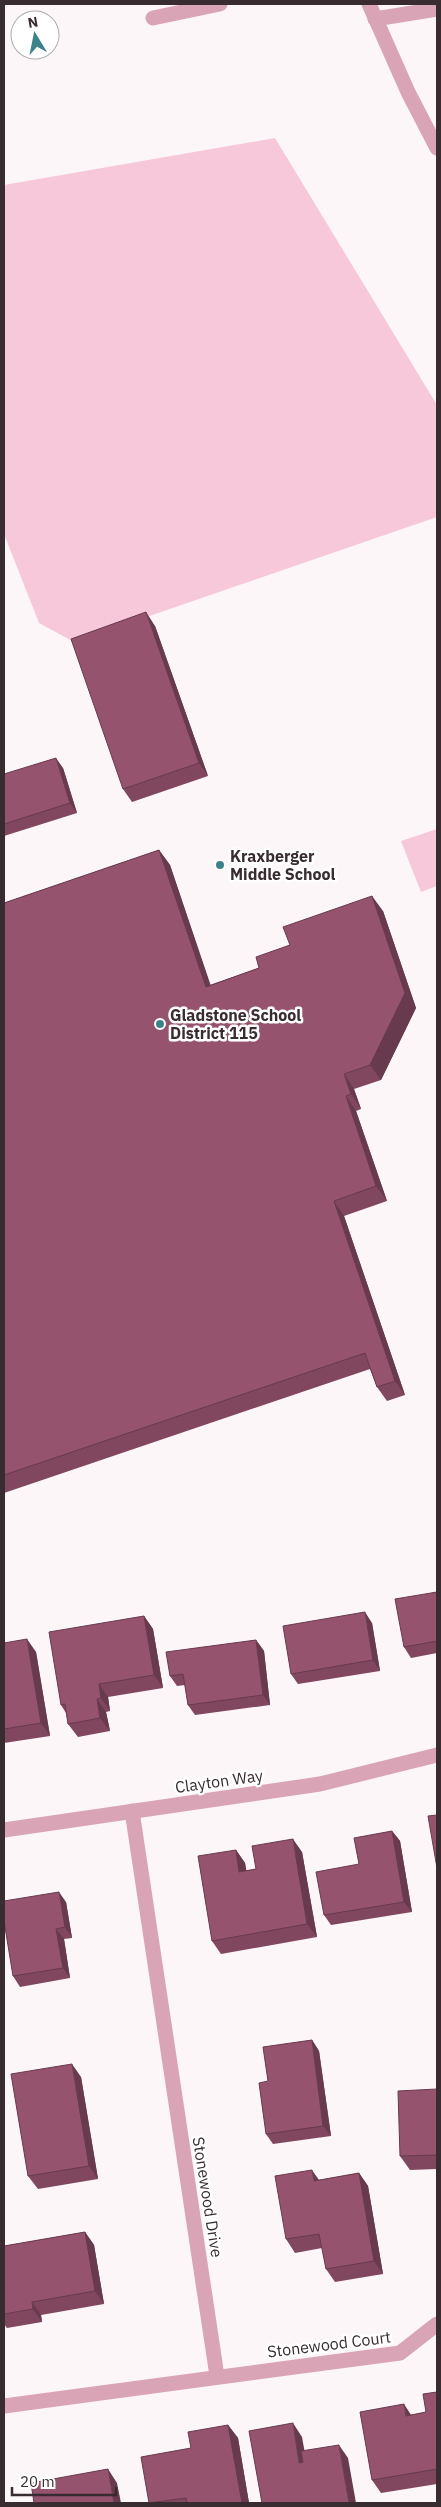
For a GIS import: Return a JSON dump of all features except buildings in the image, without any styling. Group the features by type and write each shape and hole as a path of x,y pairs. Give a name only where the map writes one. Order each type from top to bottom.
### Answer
{"street":[{"path":"153,18 220,4"},
{"path":"369,4 437,148"},
{"path":"375,19 437,9"},
{"name":"Clayton Way","path":"4,1830 320,1784 437,1755"},
{"name":"Stonewood Drive","path":"132,1811 217,2376"},
{"name":"Stonewood Court","path":"217,2376 400,2353 437,2324"},
{"path":"4,2406 217,2376"}],"shaded area":[{"path":"275,138 437,405 437,517 74,642 39,623 4,534 4,185"},
{"path":"437,829 437,886 421,892 401,841"}],"place":[{"name":"Kraxberger Middle School","path":"220,865"},
{"name":"Gladstone School District 115","path":"160,1024"}]}
